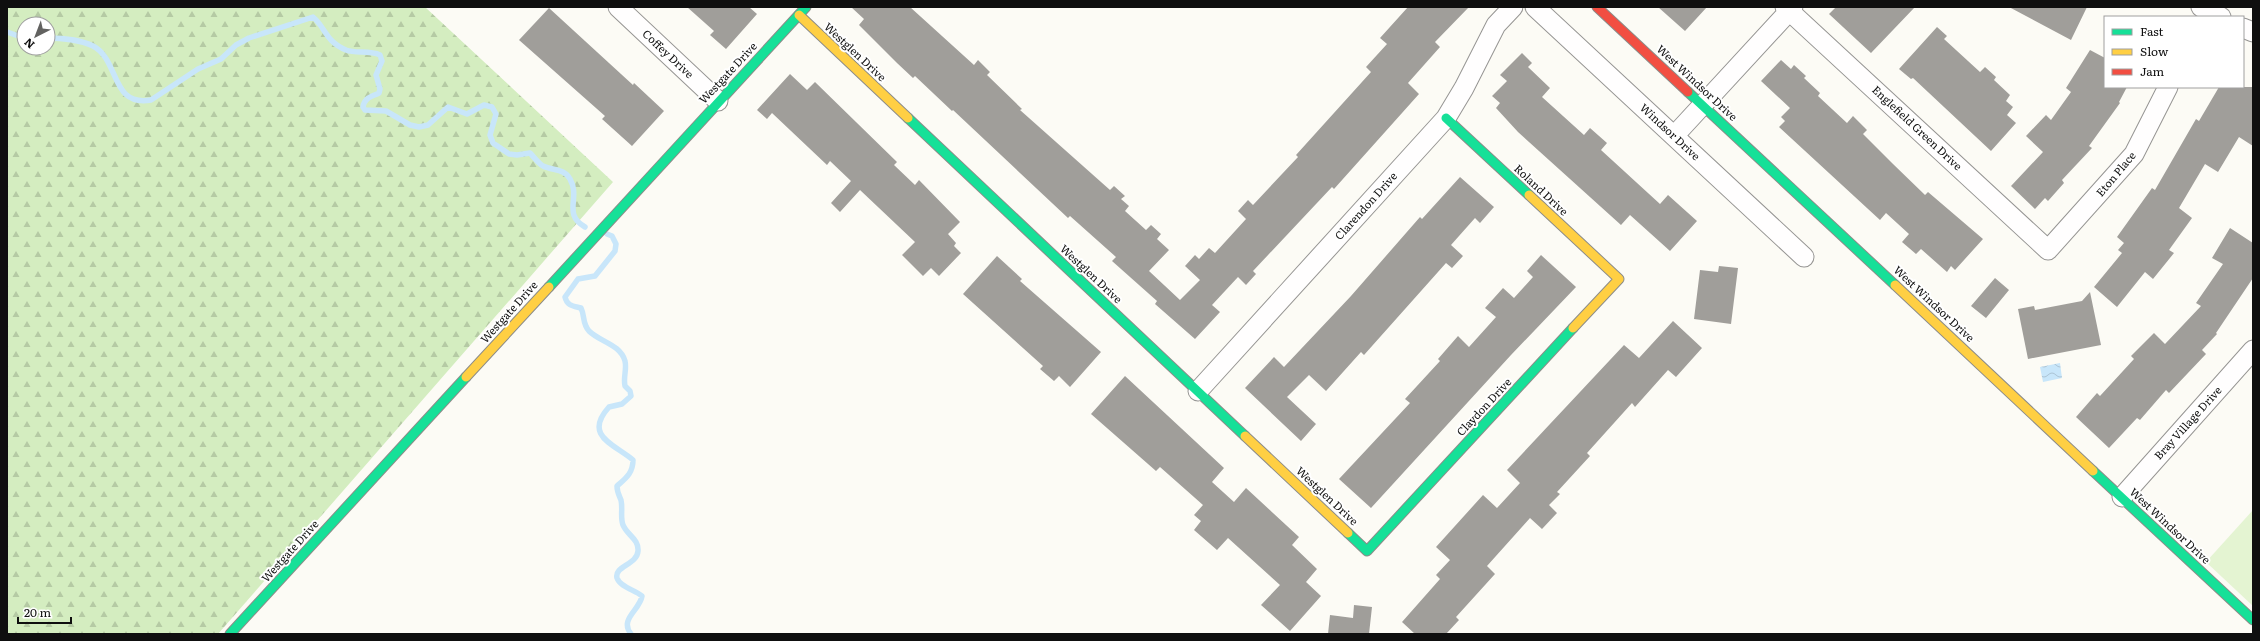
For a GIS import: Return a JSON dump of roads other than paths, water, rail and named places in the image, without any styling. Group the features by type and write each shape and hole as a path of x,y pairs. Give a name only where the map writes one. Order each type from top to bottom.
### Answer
{"street":[{"name":"Coffey Drive","path":"618,7 718,101"},
{"name":"Westgate Drive","path":"230,634 718,101 806,7"},
{"name":"Clarendon Drive","path":"1198,391 1446,118 1464,88 1496,25 1513,7"},
{"name":"Windsor Drive","path":"1535,7 1804,257"},
{"name":"West Windsor Drive","path":"1597,7 2253,620"},
{"path":"1674,136 1789,8"},
{"name":"Englefield Green Drive","path":"1789,8 2048,250"},
{"name":"Westglen Drive","path":"799,15 1367,551"},
{"name":"Eton Place","path":"2048,250 2134,154 2167,88"},
{"name":"Roland Drive","path":"1446,118 1619,279"},
{"name":"Claydon Drive","path":"1367,551 1619,279"},
{"name":"Bray Village Drive","path":"2122,497 2253,350"}],"water":[{"path":"2060,363 2062,378 2043,382 2040,367"}],"waterway":[{"path":"56,38 83,42 93,46 102,53 108,61 122,90 128,96 138,100 151,100 198,69 221,59 236,45 249,38 313,17 330,39 346,50 380,55 382,61 376,75 380,89 379,93 368,98 363,107 365,110 386,111 410,125 419,127 428,125 448,107 467,114 484,105 492,107 496,114 490,135 493,143 509,154 517,155 530,153 543,166 561,171 568,175 573,186 574,217 585,227"},
{"path":"7,32 16,35"},
{"path":"607,234 612,236 616,244 615,251 595,276 578,279 565,297 569,304 581,308 585,325 589,331 619,351 625,361 625,386 630,391 631,396 622,404 609,407 602,417 599,425 600,432 604,438 633,460 633,465 630,472 617,486 622,503 623,525 627,532 635,540 638,547 637,556 617,574 617,578 621,584 642,596 627,624 631,634"}]}
